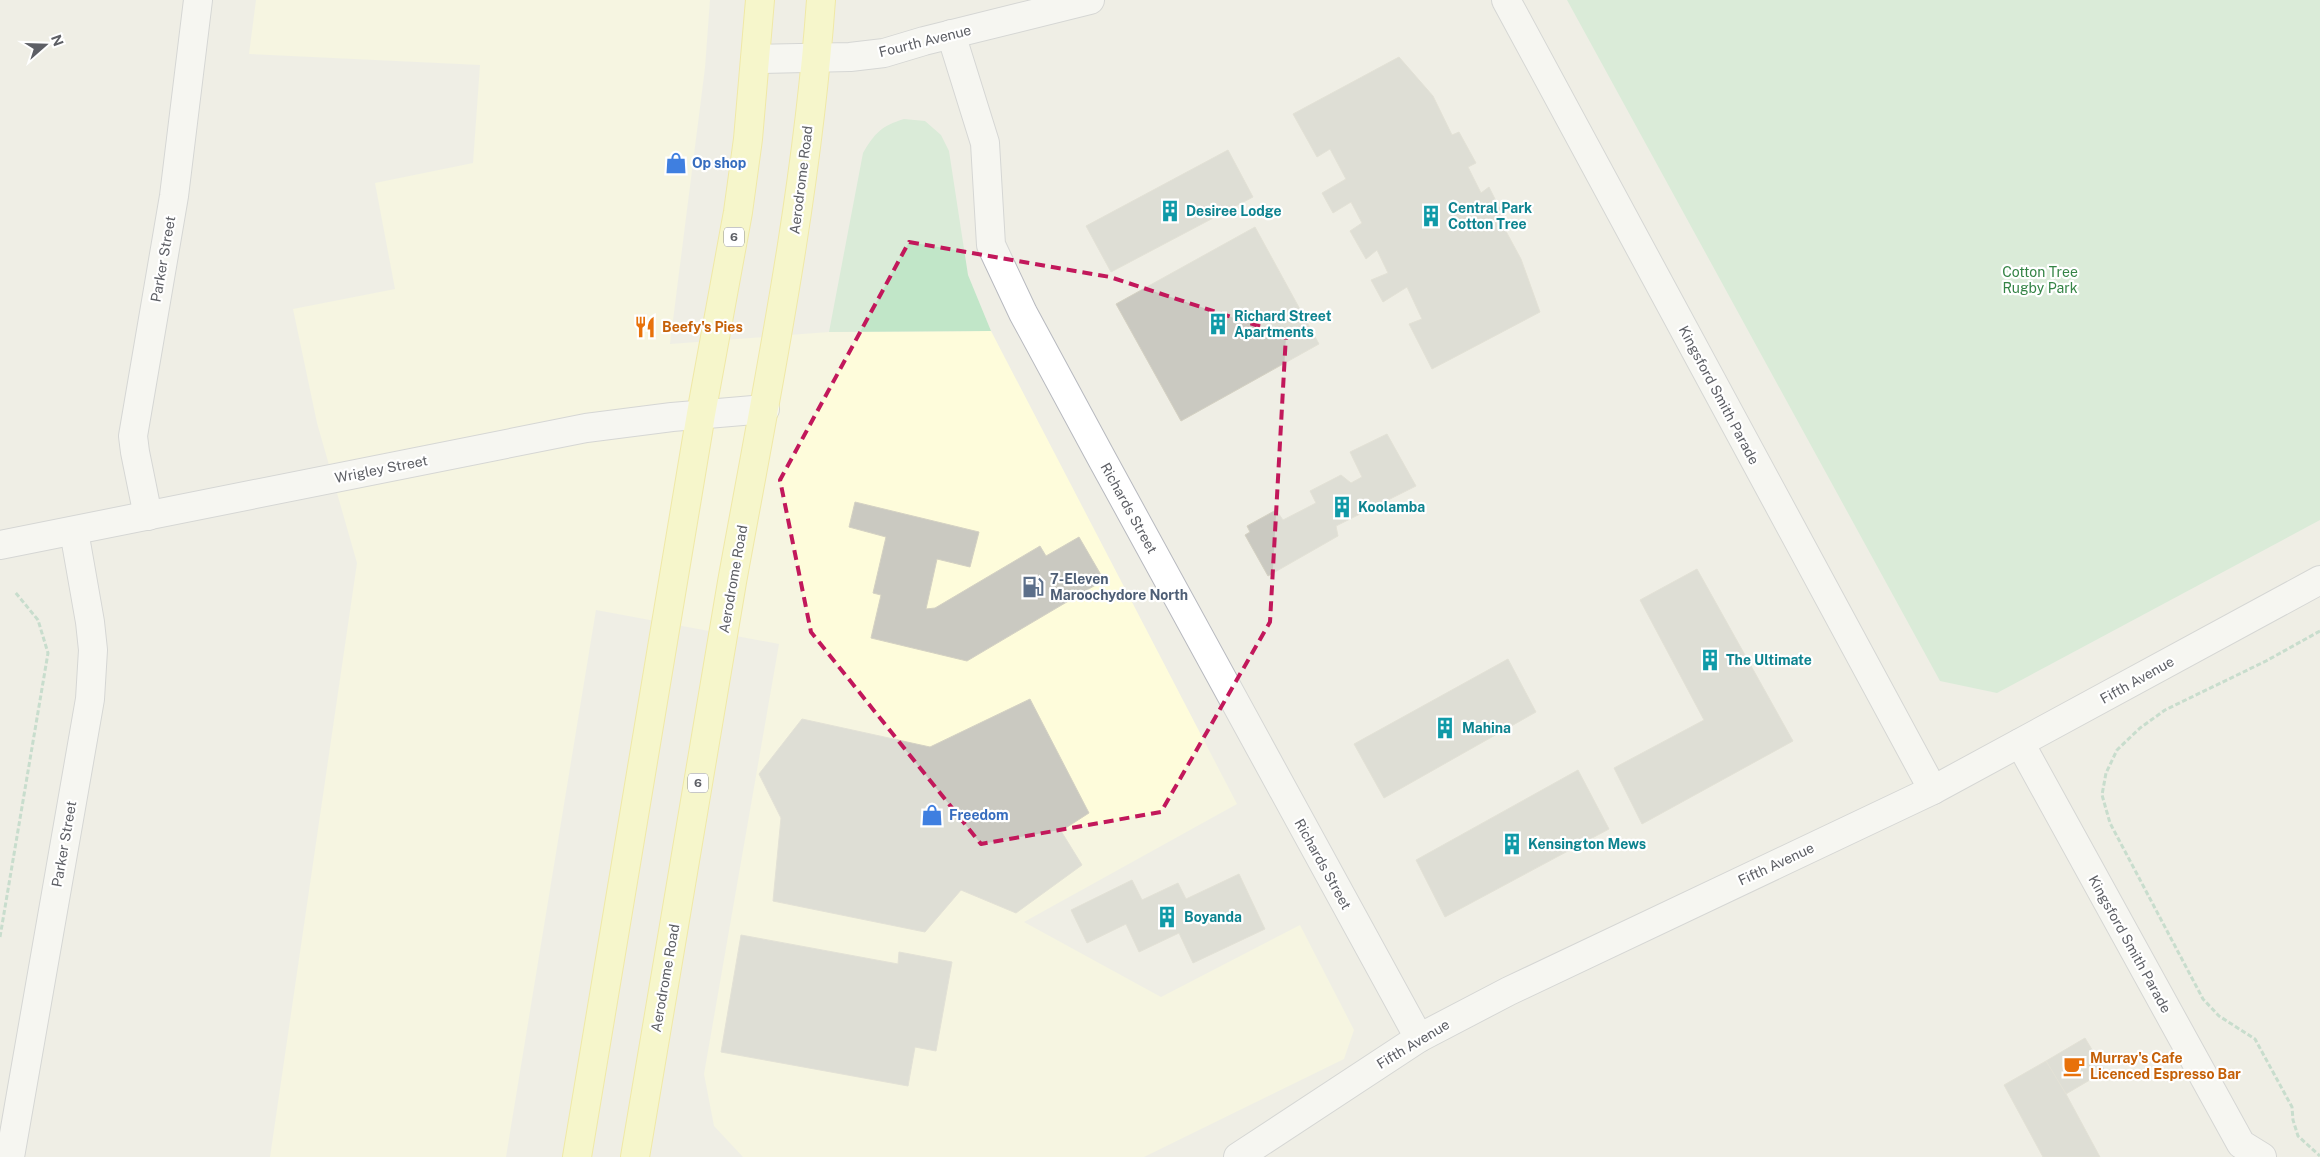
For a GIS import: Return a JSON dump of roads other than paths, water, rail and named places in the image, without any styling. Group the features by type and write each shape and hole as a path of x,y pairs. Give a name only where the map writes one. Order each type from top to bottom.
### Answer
{"main road":[{"name":"6","path":"577,1157 701,414 738,212 756,59 760,0"},
{"name":"Aerodrome Road","path":"635,1157 710,706 790,261 817,58 821,0"}],"street":[{"name":"Parker Street","path":"148,516 133,436 174,196 198,0"},
{"name":"Fourth Avenue","path":"756,59 850,57 884,53 951,34 1090,0"},
{"name":"Kingsford Smith Parade","path":"1506,0 1933,790"},
{"name":"Richards Street","path":"951,34 985,143 991,245 1023,313 1419,1038"},
{"name":"Wrigley Street","path":"0,545 586,428 701,414 764,409"},
{"name":"Parker Street","path":"10,1157 90,699 93,650 74,531"},
{"name":"Fifth Avenue","path":"1238,1157 1419,1038 1509,991 1933,790 2320,580"},
{"name":"Kingsford Smith Parade","path":"2020,743 2247,1153"}],"place":[{"name":"Op shop","path":"676,163"},
{"name":"Desiree Lodge","path":"1170,211"},
{"name":"Central Park Cotton Tree","path":"1431,216"},
{"name":"Richard Street Apartments","path":"1218,324"},
{"name":"Beefy's Pies","path":"645,327"},
{"name":"Koolamba","path":"1342,507"},
{"name":"7-Eleven Maroochydore North","path":"1033,587"},
{"name":"The Ultimate","path":"1710,660"},
{"name":"Mahina","path":"1445,728"},
{"name":"Freedom","path":"932,815"},
{"name":"Kensington Mews","path":"1512,844"},
{"name":"Boyanda","path":"1167,917"},
{"name":"Murray's Cafe Licenced Espresso Bar","path":"2074,1066"}],"park label":[{"name":"Cotton Tree Rugby Park","path":"2040,280"}]}
